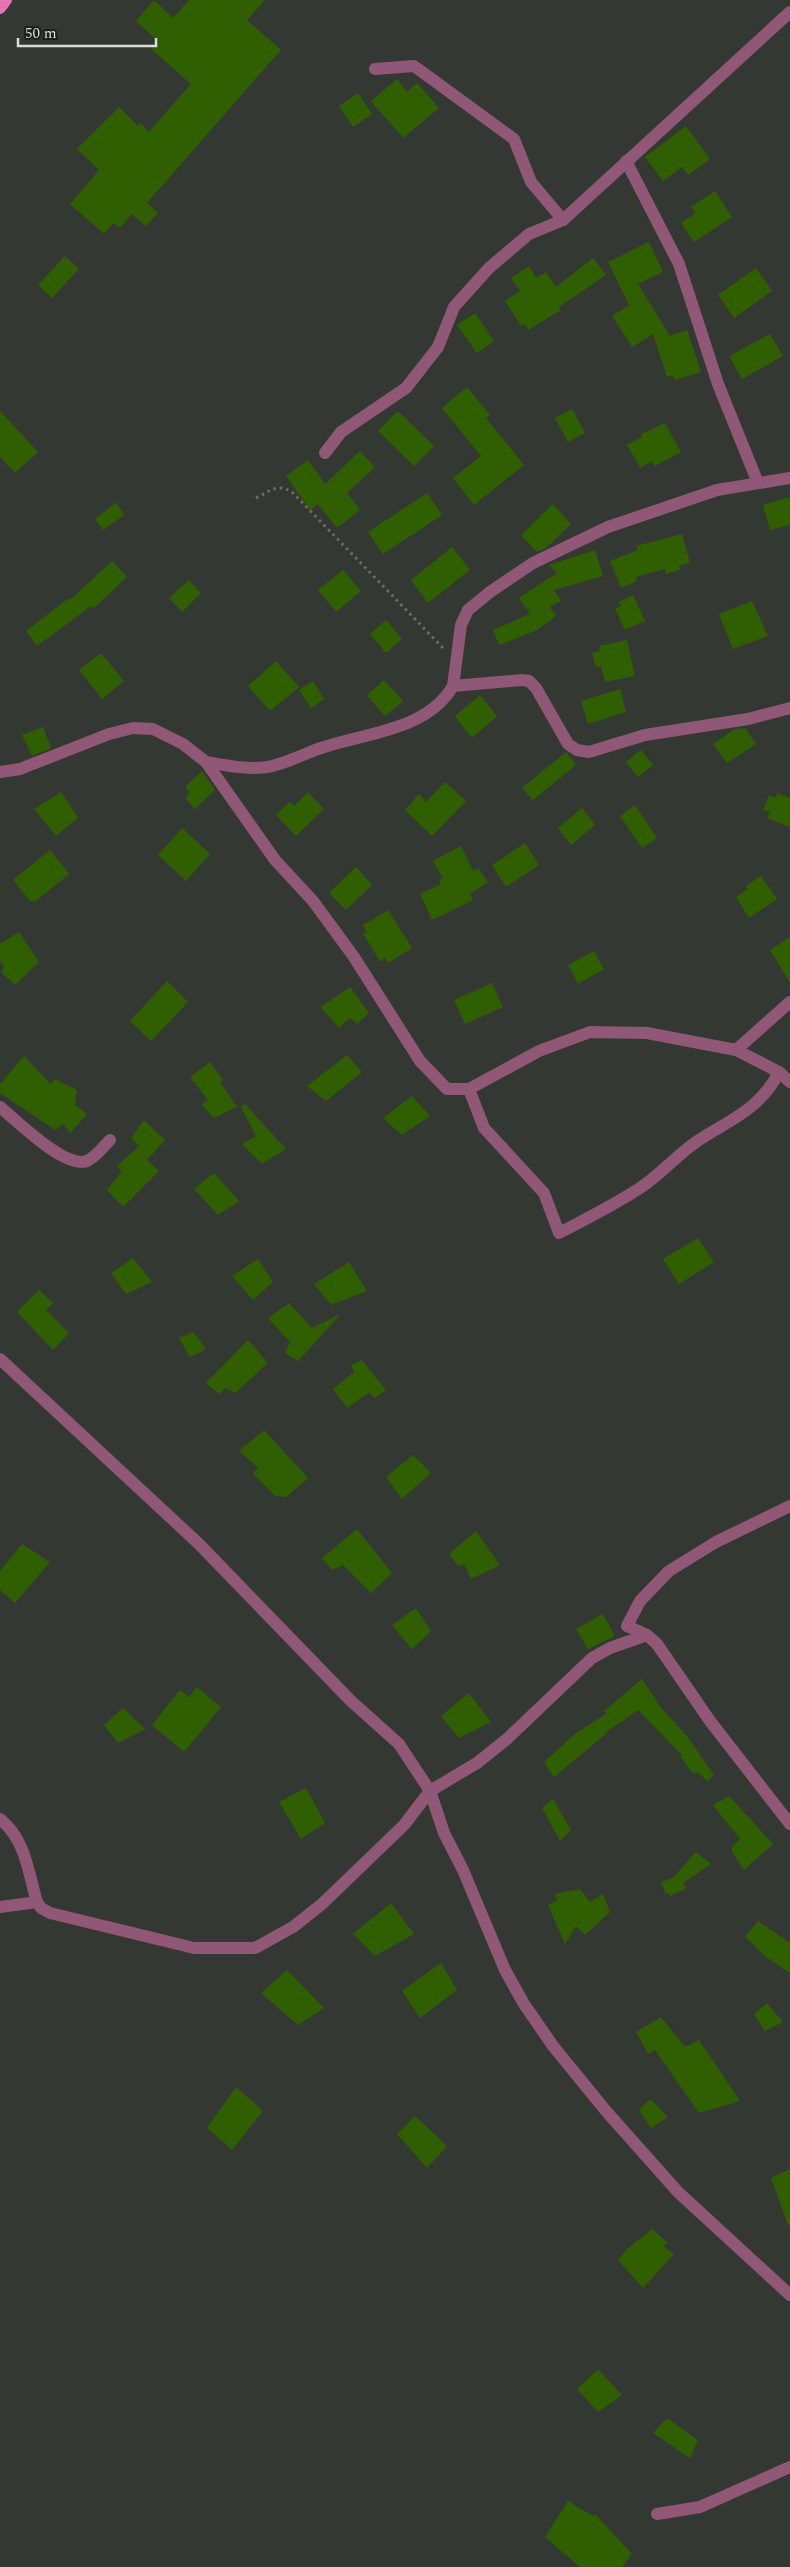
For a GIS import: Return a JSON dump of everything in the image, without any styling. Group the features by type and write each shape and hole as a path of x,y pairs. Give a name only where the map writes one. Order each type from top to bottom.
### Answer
{"main road":[{"path":"0,8 6,0"}],"street":[{"path":"325,453 341,432 406,388 413,381 438,347 454,307 489,268 529,234 563,220 790,12"},
{"path":"375,69 414,66 514,139 531,182 563,220"},
{"path":"626,161 679,264 718,384 758,483"},
{"path":"206,762 254,768 277,764 323,747 402,726 435,706 449,694 454,686 461,625 468,610 490,592 533,564 608,527 717,490 790,478"},
{"path":"454,686 522,680 530,681 536,688 568,744 578,750 590,752 644,735 748,719 790,708"},
{"path":"0,772 20,770 109,734 133,728 153,729 183,744 206,762 275,860 313,901 354,957 420,1061 447,1089 468,1089 539,1052 590,1032 647,1033 736,1050 779,1072 790,1082"},
{"path":"736,1050 790,1002"},
{"path":"468,1089 484,1128 544,1193 559,1233 640,1188 667,1168 695,1143 735,1120 770,1091 779,1072"},
{"path":"0,1107 58,1154 73,1162 86,1161 98,1154 110,1140"},
{"path":"0,1359 199,1544 351,1701 398,1744 430,1791 444,1833 505,1970 524,2004 553,2046 606,2111 678,2192 790,2294"},
{"path":"610,1648 627,1626 640,1601 669,1571 716,1542 790,1506"},
{"path":"627,1626 646,1635 658,1644 710,1721 790,1824"},
{"path":"0,1819 19,1840 26,1856 40,1908 50,1913 194,1948 237,1950 255,1948 293,1927 322,1904 404,1825 430,1791 477,1763 500,1745 532,1718 592,1658 610,1648 646,1635"},
{"path":"0,1907 37,1902"},
{"path":"657,2514 700,2506 790,2467"}],"path":[{"path":"256,498 274,488 284,487 292,492 456,662"}],"building":[{"path":"154,0 173,18 189,0 265,0 247,20 281,50 147,203 158,213 146,226 132,214 120,228 113,223 104,234 70,204 99,170 77,149 119,107 138,126 140,123 149,132 191,84 151,49 158,41 136,21"},
{"path":"397,79 407,92 417,83 439,108 403,138 371,101"},
{"path":"358,93 372,114 353,127 339,106"},
{"path":"686,126 710,159 688,175 682,167 663,181 645,157"},
{"path":"715,191 732,217 694,242 681,223 696,213 691,207"},
{"path":"649,242 663,272 638,284 670,336 687,330 701,372 675,380 673,375 667,377 653,334 632,347 612,316 629,305 608,262"},
{"path":"65,256 79,269 52,298 38,285"},
{"path":"593,258 606,275 559,307 561,310 528,330 525,324 521,326 505,301 520,291 511,278 529,266 536,278 546,272 556,287"},
{"path":"756,268 772,291 734,318 718,295"},
{"path":"475,313 494,341 477,353 457,325"},
{"path":"770,334 783,356 742,379 729,356"},
{"path":"467,387 490,415 486,418 524,465 474,505 453,478 481,456 442,408"},
{"path":"572,409 585,433 568,442 555,418"},
{"path":"0,411 38,452 15,473 0,457"},
{"path":"398,411 434,446 414,466 378,431"},
{"path":"665,423 681,452 655,466 652,461 640,468 627,445 642,437 641,434"},
{"path":"360,451 375,467 347,493 360,510 337,528 318,504 310,510 286,476 308,460 325,484"},
{"path":"427,493 442,515 383,554 368,532"},
{"path":"790,497 790,525 770,530 763,505"},
{"path":"116,503 124,515 103,530 95,519"},
{"path":"553,504 571,524 546,548 537,552 521,535"},
{"path":"682,534 690,563 679,566 680,570 666,574 665,569 636,577 637,581 621,588 610,561 638,550 636,546"},
{"path":"452,547 470,570 428,603 411,580"},
{"path":"595,550 603,576 554,590 561,601 550,607 556,616 537,630 499,645 493,630 530,614 519,598 557,573 549,565"},
{"path":"112,561 127,577 94,608 91,606 37,646 26,631 69,598 70,600"},
{"path":"343,570 361,591 336,612 318,590"},
{"path":"189,580 201,593 182,612 169,598"},
{"path":"633,595 645,621 625,630 615,609 621,606 619,602"},
{"path":"752,601 768,636 733,649 719,614"},
{"path":"386,620 402,639 386,653 370,634"},
{"path":"627,640 635,676 605,682 601,666 596,667 592,653 600,651 599,646"},
{"path":"101,653 124,681 102,699 79,670"},
{"path":"276,661 299,687 270,711 248,686"},
{"path":"384,680 403,701 385,716 367,695"},
{"path":"313,681 324,699 311,708 299,690"},
{"path":"620,689 626,712 588,724 581,701"},
{"path":"480,695 497,716 472,738 455,716"},
{"path":"43,727 51,748 32,756 22,735"},
{"path":"745,728 756,744 727,763 713,744 735,729"},
{"path":"641,750 653,765 638,777 626,762"},
{"path":"566,752 576,765 533,800 522,788"},
{"path":"202,771 215,790 195,809 185,798 190,793 185,787"},
{"path":"445,782 466,801 432,836 405,810 419,794 426,802"},
{"path":"61,792 78,818 56,836 34,809"},
{"path":"308,792 324,809 296,836 276,815 289,802 294,806"},
{"path":"777,793 790,798 790,827 767,818 770,812 763,810 769,795 776,798"},
{"path":"635,805 657,838 642,848 620,816"},
{"path":"582,808 595,825 571,845 558,828"},
{"path":"182,828 210,854 186,881 158,855"},
{"path":"525,843 539,865 506,887 492,865"},
{"path":"461,846 473,871 478,868 488,882 470,894 473,900 432,920 420,894 441,884 439,880 443,878 433,861"},
{"path":"50,850 69,874 36,901 30,901 13,880"},
{"path":"356,867 372,885 346,910 329,893"},
{"path":"761,876 777,899 749,918 736,897 748,889 746,886"},
{"path":"388,910 412,948 388,963 385,958 380,961 363,934 367,932 363,925"},
{"path":"19,932 39,962 15,985 1,972 4,966 0,961 0,944"},
{"path":"790,937 790,983 770,950"},
{"path":"594,951 604,969 578,984 568,965"},
{"path":"167,981 188,1002 151,1041 130,1021"},
{"path":"492,983 503,1007 465,1024 454,1000"},
{"path":"350,987 369,1013 357,1024 350,1018 339,1028 321,1007"},
{"path":"347,1055 362,1072 326,1101 307,1086"},
{"path":"24,1056 51,1084 55,1079 77,1090 75,1105 87,1114 70,1133 63,1124 55,1130 0,1093 0,1084"},
{"path":"210,1062 223,1080 220,1082 237,1107 213,1118 202,1104 208,1100 190,1077"},
{"path":"412,1096 430,1116 402,1135 383,1118"},
{"path":"245,1104 286,1149 262,1164 242,1144 256,1136 241,1107"},
{"path":"144,1120 165,1140 147,1160 159,1171 123,1207 107,1190 122,1171 117,1166 139,1146 131,1138"},
{"path":"214,1173 239,1201 218,1215 194,1189"},
{"path":"698,1238 714,1262 679,1284 663,1259"},
{"path":"133,1258 152,1282 126,1294 111,1273"},
{"path":"258,1259 273,1282 253,1300 232,1276"},
{"path":"349,1262 367,1291 331,1305 314,1284"},
{"path":"39,1290 53,1303 46,1310 69,1333 53,1350 17,1312"},
{"path":"289,1303 312,1328 339,1316 298,1361 285,1353 290,1342 268,1318"},
{"path":"193,1332 206,1349 190,1357 179,1338"},
{"path":"248,1340 268,1363 235,1393 226,1388 219,1394 206,1383"},
{"path":"362,1360 386,1390 375,1398 369,1393 347,1408 333,1389 354,1372 351,1365"},
{"path":"264,1430 308,1478 286,1497 275,1496 253,1474 258,1468 239,1451"},
{"path":"413,1455 431,1473 402,1499 386,1477"},
{"path":"357,1529 392,1573 371,1593 343,1565 332,1570 322,1558"},
{"path":"476,1531 500,1565 471,1579 464,1564 458,1566 449,1554"},
{"path":"22,1544 50,1562 15,1603 0,1590 0,1571"},
{"path":"416,1608 431,1631 412,1649 392,1625"},
{"path":"603,1614 615,1636 588,1649 576,1629"},
{"path":"642,1679 662,1709 686,1735 714,1775 707,1781 698,1772 693,1774 680,1756 682,1755 638,1710 605,1733 554,1777 544,1762 576,1733 606,1714 604,1711"},
{"path":"197,1687 221,1707 184,1752 152,1725 180,1690 189,1697"},
{"path":"469,1693 491,1722 459,1738 441,1716"},
{"path":"123,1708 145,1729 118,1743 104,1725"},
{"path":"306,1788 325,1823 301,1839 279,1802"},
{"path":"729,1796 773,1844 744,1870 732,1852 732,1847 740,1839 713,1805"},
{"path":"553,1799 571,1830 560,1841 542,1808"},
{"path":"696,1852 711,1864 683,1883 687,1888 670,1896 668,1893 666,1894 661,1883 675,1876"},
{"path":"580,1889 590,1902 603,1894 610,1912 585,1935 576,1926 565,1944 548,1905 558,1900 554,1894"},
{"path":"391,1903 414,1934 375,1956 353,1934"},
{"path":"758,1921 790,1943 790,1973 766,1957 745,1937"},
{"path":"441,1963 457,1990 420,2018 402,1991"},
{"path":"287,1970 324,2008 298,2025 261,1993"},
{"path":"767,2003 783,2022 765,2031 754,2014"},
{"path":"661,2017 685,2047 699,2040 740,2101 699,2113 655,2050 648,2054 636,2032"},
{"path":"236,2087 263,2111 232,2150 207,2128"},
{"path":"650,2099 668,2117 651,2128 639,2110"},
{"path":"415,2116 447,2146 427,2168 397,2134"},
{"path":"790,2169 790,2225 788,2225 771,2178"},
{"path":"652,2229 668,2243 663,2246 674,2254 643,2288 618,2260 627,2249"},
{"path":"598,2369 622,2395 598,2412 577,2389"},
{"path":"667,2418 698,2440 690,2458 653,2433"},
{"path":"568,2501 593,2516 595,2514 632,2554 622,2567 580,2567 545,2537"}]}
